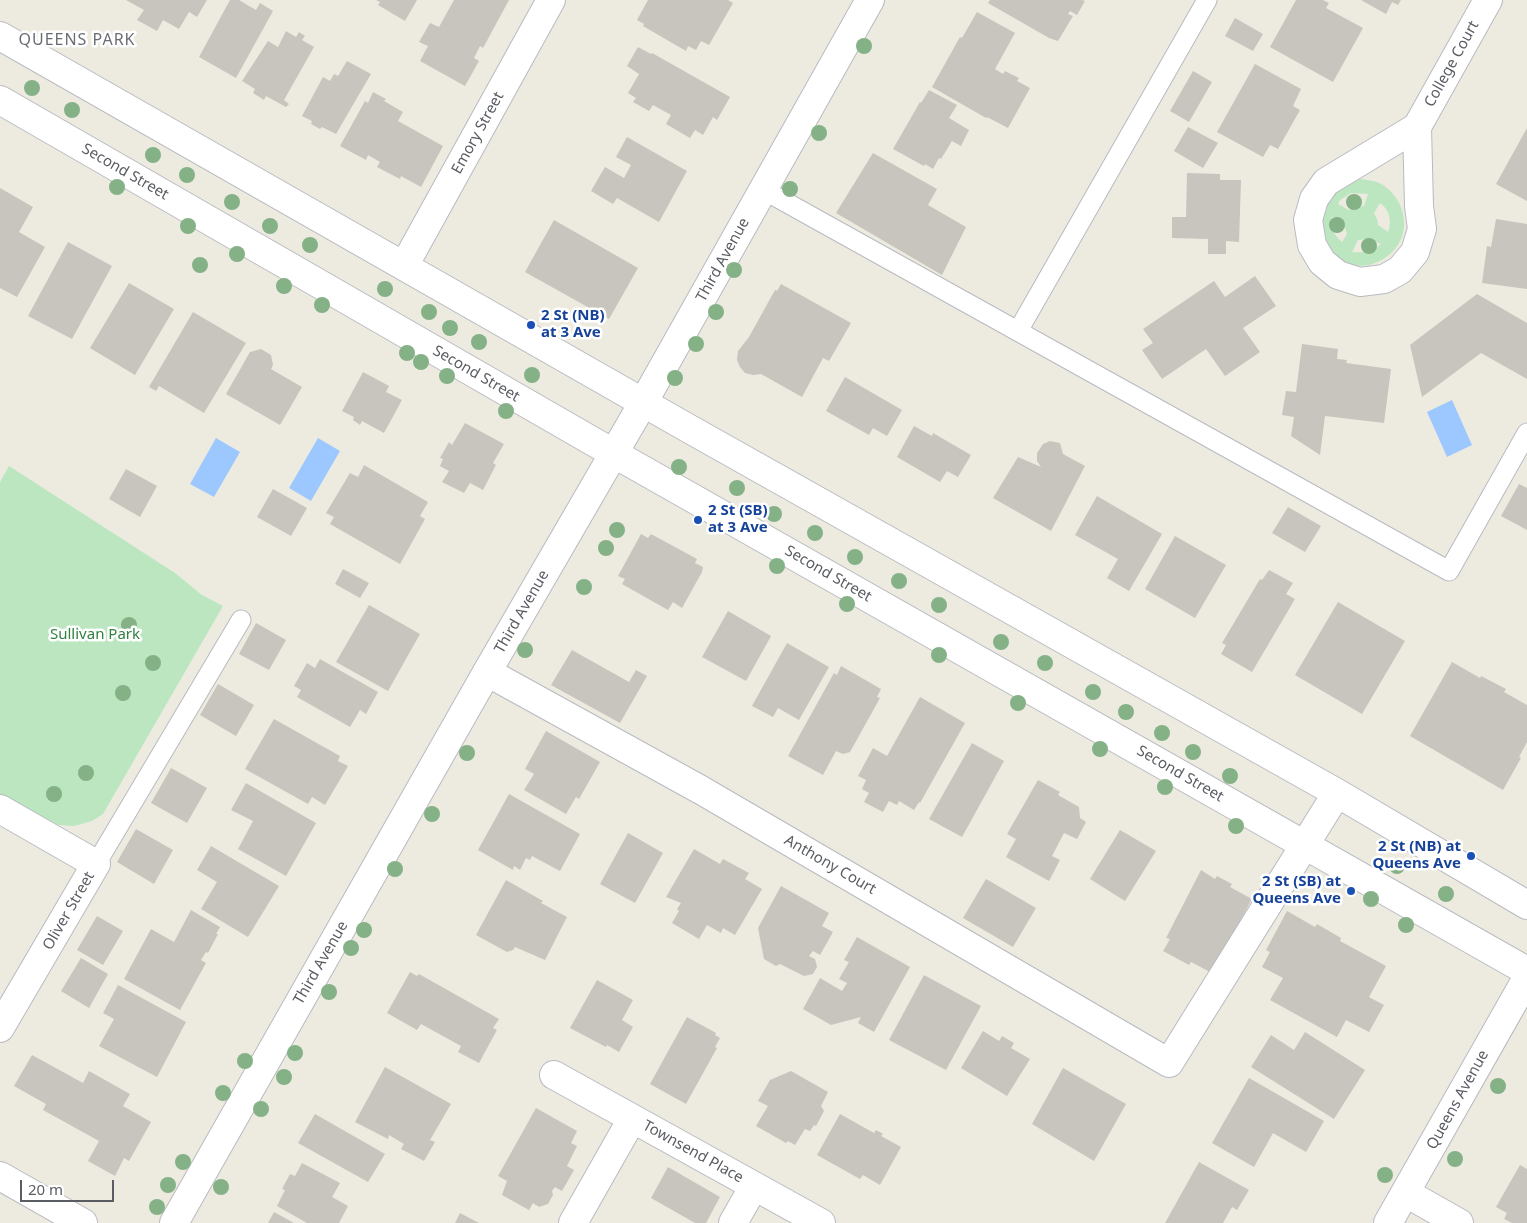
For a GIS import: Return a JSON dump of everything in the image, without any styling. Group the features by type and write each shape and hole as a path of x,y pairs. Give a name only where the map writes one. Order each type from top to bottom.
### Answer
{"street":[{"name":"Emory Street","path":"404,266 551,0"},
{"name":"Third Avenue","path":"174,1223 487,672 643,403 870,0"},
{"name":"College Court","path":"1417,127 1419,206 1422,229 1415,252 1400,270 1384,279 1360,282 1338,275 1322,262 1312,245 1308,220 1314,199 1326,182 1417,127 1488,0"},
{"path":"0,36 643,403 1337,793 1527,906"},
{"name":"Second Street","path":"0,100 613,453 1527,971"},
{"name":"Anthony Court","path":"487,672 710,795 1169,1063 1304,844"},
{"path":"1304,844 1337,793"},
{"name":"Oliver Street","path":"0,809 96,864 0,1028"},
{"name":"Queens Avenue","path":"1388,1223 1527,978"},
{"name":"Townsend Place","path":"554,1075 821,1223"},
{"name":"Townsend Place","path":"573,1223 632,1119"},
{"path":"0,1176 83,1223"},
{"name":"Townsend Place","path":"733,1223 754,1186"},
{"path":"1406,1193 1459,1223"}],"lane":[{"path":"1018,331 1207,0"},
{"path":"762,189 1450,571 1527,433"},
{"path":"96,864 241,620"}],"green space":[{"path":"1362,179 1377,182 1393,194 1399,202 1404,221 1400,241 1395,249 1376,263 1362,266 1347,264 1328,253 1325,247 1319,211 1330,193 1339,186 1349,180","holes":["1351,193 1368,194 1364,206 1349,210 1338,204 1340,200","1380,203 1386,209 1390,220 1388,232 1378,225 1374,213","1332,217 1343,222 1347,234 1342,242 1333,231","1369,239 1381,244 1368,251 1352,252 1358,240"]},
{"name":"Sullivan Park","path":"9,466 175,573 202,595 223,606 103,814 92,821 74,826 59,825 0,795 0,482"}],"water":[{"path":"1452,400 1472,445 1447,457 1427,412"},
{"path":"216,438 240,452 214,497 190,484"},
{"path":"318,438 340,451 311,501 289,488"}],"building":[{"path":"126,0 207,0 197,17 189,12 179,29 163,20 157,31 137,20 144,10"},
{"path":"230,0 239,0 256,10 260,3 273,11 236,78 199,57"},
{"path":"376,0 417,0 405,21 378,5 380,2"},
{"path":"454,0 509,0 483,48 480,46 474,58 479,61 465,86 420,61 428,46 419,42 430,23 439,27"},
{"path":"648,0 728,0 733,3 709,45 701,41 696,50 688,46 686,51 643,26 644,24 637,20"},
{"path":"990,0 1085,1 1077,15 1070,11 1068,14 1073,16 1058,41 1049,38 988,3"},
{"path":"1296,0 1323,0 1329,3 1326,8 1363,28 1333,82 1270,47"},
{"path":"1361,0 1401,0 1398,5 1392,2 1386,14"},
{"path":"977,12 1015,33 995,69 1003,74 1005,71 1019,78 1017,81 1030,88 1008,128 986,118 932,87 960,37 962,38"},
{"path":"1235,18 1263,34 1253,51 1225,36"},
{"path":"286,31 296,37 299,32 305,36 302,40 314,47 284,100 289,104 286,107 266,96 264,100 253,93 255,89 242,81 268,41 278,47"},
{"path":"638,47 730,97 717,120 713,117 703,135 695,130 690,138 666,124 671,115 653,105 649,111 633,102 636,98 628,93 639,74 627,66"},
{"path":"347,61 371,74 336,134 322,127 320,129 311,124 312,121 302,116 323,77 330,81 334,74 338,76"},
{"path":"1255,64 1301,89 1293,106 1300,110 1278,149 1270,145 1263,157 1217,132"},
{"path":"1193,71 1212,82 1189,122 1170,111"},
{"path":"929,90 957,105 949,118 969,130 961,146 952,141 933,169 893,149"},
{"path":"373,92 403,112 398,121 443,146 421,187 401,176 400,179 377,167 380,162 368,155 366,160 340,146 365,101 368,103"},
{"path":"1188,127 1218,143 1203,168 1174,151"},
{"path":"1527,128 1527,201 1496,184"},
{"path":"627,137 687,171 659,222 617,198 613,204 591,191 605,167 624,178 631,165 616,157"},
{"path":"873,153 937,189 928,205 966,227 942,275 836,213"},
{"path":"1187,173 1220,174 1220,180 1241,180 1239,242 1226,241 1226,254 1208,254 1208,239 1172,238 1172,217 1186,217"},
{"path":"0,188 33,207 19,232 45,247 17,297 0,288"},
{"path":"1496,219 1527,224 1527,289 1482,283 1487,246 1491,247"},
{"path":"554,220 638,268 609,319 525,272"},
{"path":"68,242 112,266 72,339 28,316"},
{"path":"1255,276 1276,306 1243,328 1260,352 1225,376 1206,349 1162,379 1142,350 1153,343 1143,329 1214,281 1225,297"},
{"path":"129,283 174,309 135,375 90,348"},
{"path":"781,284 851,323 829,361 823,358 802,397 761,374 745,373 737,360 738,351 749,337 775,290 777,291"},
{"path":"1477,294 1527,323 1527,379 1481,353 1422,397 1410,345"},
{"path":"193,312 246,343 204,413 159,386 156,391 149,387"},
{"path":"1302,344 1338,349 1337,359 1347,360 1346,363 1391,369 1384,423 1325,416 1320,455 1291,436 1294,417 1282,415 1286,391 1296,392"},
{"path":"261,349 271,355 273,365 271,369 302,387 280,425 226,394 250,352"},
{"path":"363,372 389,386 386,392 402,400 384,433 362,421 360,425 353,420 354,417 342,411"},
{"path":"845,377 902,410 887,436 873,428 869,435 826,411"},
{"path":"465,423 504,444 493,463 496,465 483,490 470,483 464,493 442,482 449,471 440,466 443,459 440,458 449,442 452,445"},
{"path":"914,426 932,436 933,433 971,455 958,477 947,471 940,482 897,457"},
{"path":"1050,441 1060,443 1063,454 1085,466 1051,531 993,498 1018,457 1041,467 1037,461 1037,453 1043,444"},
{"path":"364,465 428,502 420,516 425,519 400,564 330,524 334,517 326,513 350,473 358,477"},
{"path":"126,469 157,486 140,517 109,499"},
{"path":"1519,484 1527,488 1527,530 1501,516"},
{"path":"273,489 307,508 291,536 257,517"},
{"path":"1097,496 1162,534 1129,591 1107,578 1118,559 1075,535"},
{"path":"1288,507 1321,526 1305,552 1272,533"},
{"path":"641,534 648,538 651,534 697,559 695,563 703,567 682,608 673,602 668,610 622,584 625,579 618,576"},
{"path":"1175,536 1226,565 1195,618 1145,589"},
{"path":"343,569 369,583 360,598 335,584"},
{"path":"1269,570 1293,583 1286,594 1295,599 1252,672 1221,654 1226,645 1222,643 1260,579 1262,580"},
{"path":"1338,602 1405,641 1362,714 1295,675"},
{"path":"369,605 420,634 388,691 336,662"},
{"path":"728,611 771,636 746,681 702,657"},
{"path":"256,623 286,640 269,670 239,654"},
{"path":"787,643 829,667 799,720 778,708 773,717 752,706"},
{"path":"572,650 629,682 636,670 647,676 620,723 551,685"},
{"path":"320,659 378,692 366,714 360,710 350,727 297,697 301,690 294,686 307,663 315,668"},
{"path":"1452,662 1480,678 1481,676 1506,689 1504,692 1527,705 1527,742 1519,757 1521,758 1503,790 1410,736"},
{"path":"841,666 881,689 877,697 880,698 850,752 843,754 836,751 823,775 788,756 834,673 837,675"},
{"path":"218,684 254,705 236,736 200,715"},
{"path":"920,697 965,723 920,803 914,810 899,801 897,805 889,801 883,812 864,802 869,793 862,789 866,780 858,776 873,748 887,756"},
{"path":"274,719 340,756 338,761 348,766 325,805 312,797 308,804 245,769"},
{"path":"546,731 600,762 579,799 576,797 566,814 524,790 534,774 525,769"},
{"path":"972,743 1004,761 962,837 929,819"},
{"path":"171,768 207,788 187,823 151,803"},
{"path":"1038,780 1060,792 1058,795 1079,807 1080,818 1086,822 1077,839 1064,833 1052,856 1060,860 1049,881 1006,857 1016,839 1007,834"},
{"path":"246,783 316,823 286,876 238,849 253,821 231,810"},
{"path":"509,794 580,834 560,871 532,856 530,860 526,858 520,870 514,866 513,870 478,850"},
{"path":"136,829 173,850 154,884 117,862"},
{"path":"1120,830 1156,851 1125,901 1090,879"},
{"path":"628,833 663,853 635,903 600,884"},
{"path":"211,846 279,886 248,937 201,909 217,882 197,870"},
{"path":"694,849 720,864 723,859 749,873 745,879 762,889 735,935 723,928 721,933 707,925 699,939 672,923 681,903 666,897"},
{"path":"1201,870 1215,879 1217,876 1232,884 1230,887 1252,899 1212,973 1191,962 1189,965 1163,951 1170,939 1166,938"},
{"path":"986,879 1036,908 1013,947 963,918"},
{"path":"506,880 543,901 541,903 567,917 545,960 515,947 507,952 476,935"},
{"path":"781,886 829,913 822,926 833,932 820,955 813,951 809,956 815,959 817,967 813,974 804,976 780,964 776,966 764,959 758,928"},
{"path":"191,910 220,927 208,953 206,952 201,960 206,963 180,1010 124,979 151,929 174,942"},
{"path":"1287,911 1315,927 1317,924 1341,938 1340,941 1386,966 1369,997 1384,1005 1369,1032 1346,1020 1337,1037 1270,1000 1283,978 1262,967 1270,952 1266,950"},
{"path":"97,916 123,931 103,965 77,950"},
{"path":"857,937 910,967 874,1032 858,1023 861,1017 831,1025 803,1009 820,978 842,991 847,983 839,979 849,962 844,960"},
{"path":"81,958 108,974 89,1008 61,991"},
{"path":"410,972 417,976 419,974 499,1019 493,1028 497,1030 479,1063 458,1052 461,1046 421,1024 417,1030 387,1013"},
{"path":"924,975 981,1006 946,1070 889,1040"},
{"path":"597,980 633,1000 622,1020 633,1027 619,1052 570,1028"},
{"path":"118,985 186,1022 157,1077 99,1046 114,1019 103,1013"},
{"path":"687,1017 716,1033 715,1035 720,1038 715,1047 717,1048 686,1104 650,1084"},
{"path":"983,1031 999,1041 1002,1036 1014,1043 1011,1048 1030,1059 1007,1096 961,1068"},
{"path":"1305,1032 1365,1070 1334,1119 1251,1067 1271,1035 1294,1050"},
{"path":"32,1055 83,1083 89,1071 130,1094 123,1106 151,1122 129,1161 124,1158 115,1176 88,1161 99,1141 43,1110 46,1104 14,1086"},
{"path":"385,1067 451,1104 430,1140 435,1142 424,1161 401,1149 404,1144 389,1135 388,1139 355,1122"},
{"path":"1063,1068 1126,1104 1094,1161 1032,1124"},
{"path":"791,1071 828,1092 821,1106 824,1111 816,1126 814,1125 810,1131 805,1129 795,1145 788,1141 786,1143 756,1126 768,1106 758,1101 770,1080"},
{"path":"1249,1078 1324,1121 1306,1152 1273,1133 1254,1167 1212,1143"},
{"path":"536,1108 577,1131 571,1143 577,1146 567,1166 574,1170 562,1191 555,1187 548,1204 539,1207 533,1203 529,1210 502,1195 507,1181 498,1176"},
{"path":"315,1114 385,1154 368,1182 298,1143"},
{"path":"840,1114 874,1133 876,1130 883,1134 881,1136 901,1147 880,1185 863,1175 860,1179 817,1155"},
{"path":"1199,1162 1249,1190 1237,1210 1232,1207 1223,1223 1165,1223"},
{"path":"302,1163 340,1183 332,1197 348,1206 339,1223 307,1223 277,1206 285,1190 282,1189 290,1174 295,1176"},
{"path":"1520,1165 1527,1169 1527,1223 1512,1223 1504,1219 1507,1213 1496,1207"},
{"path":"668,1167 720,1197 706,1223 695,1223 651,1198"},
{"path":"274,1212 294,1223 268,1223"},
{"path":"460,1213 479,1223 455,1223"}],"place":[{"name":"2 St (NB) at 3 Ave","path":"531,325"},
{"name":"2 St (SB) at 3 Ave","path":"698,520"},
{"name":"2 St (NB) at Queens Ave","path":"1471,856"},
{"name":"2 St (SB) at Queens Ave","path":"1351,891"}],"district":[{"name":"QUEENS PARK","path":"77,40"}]}
